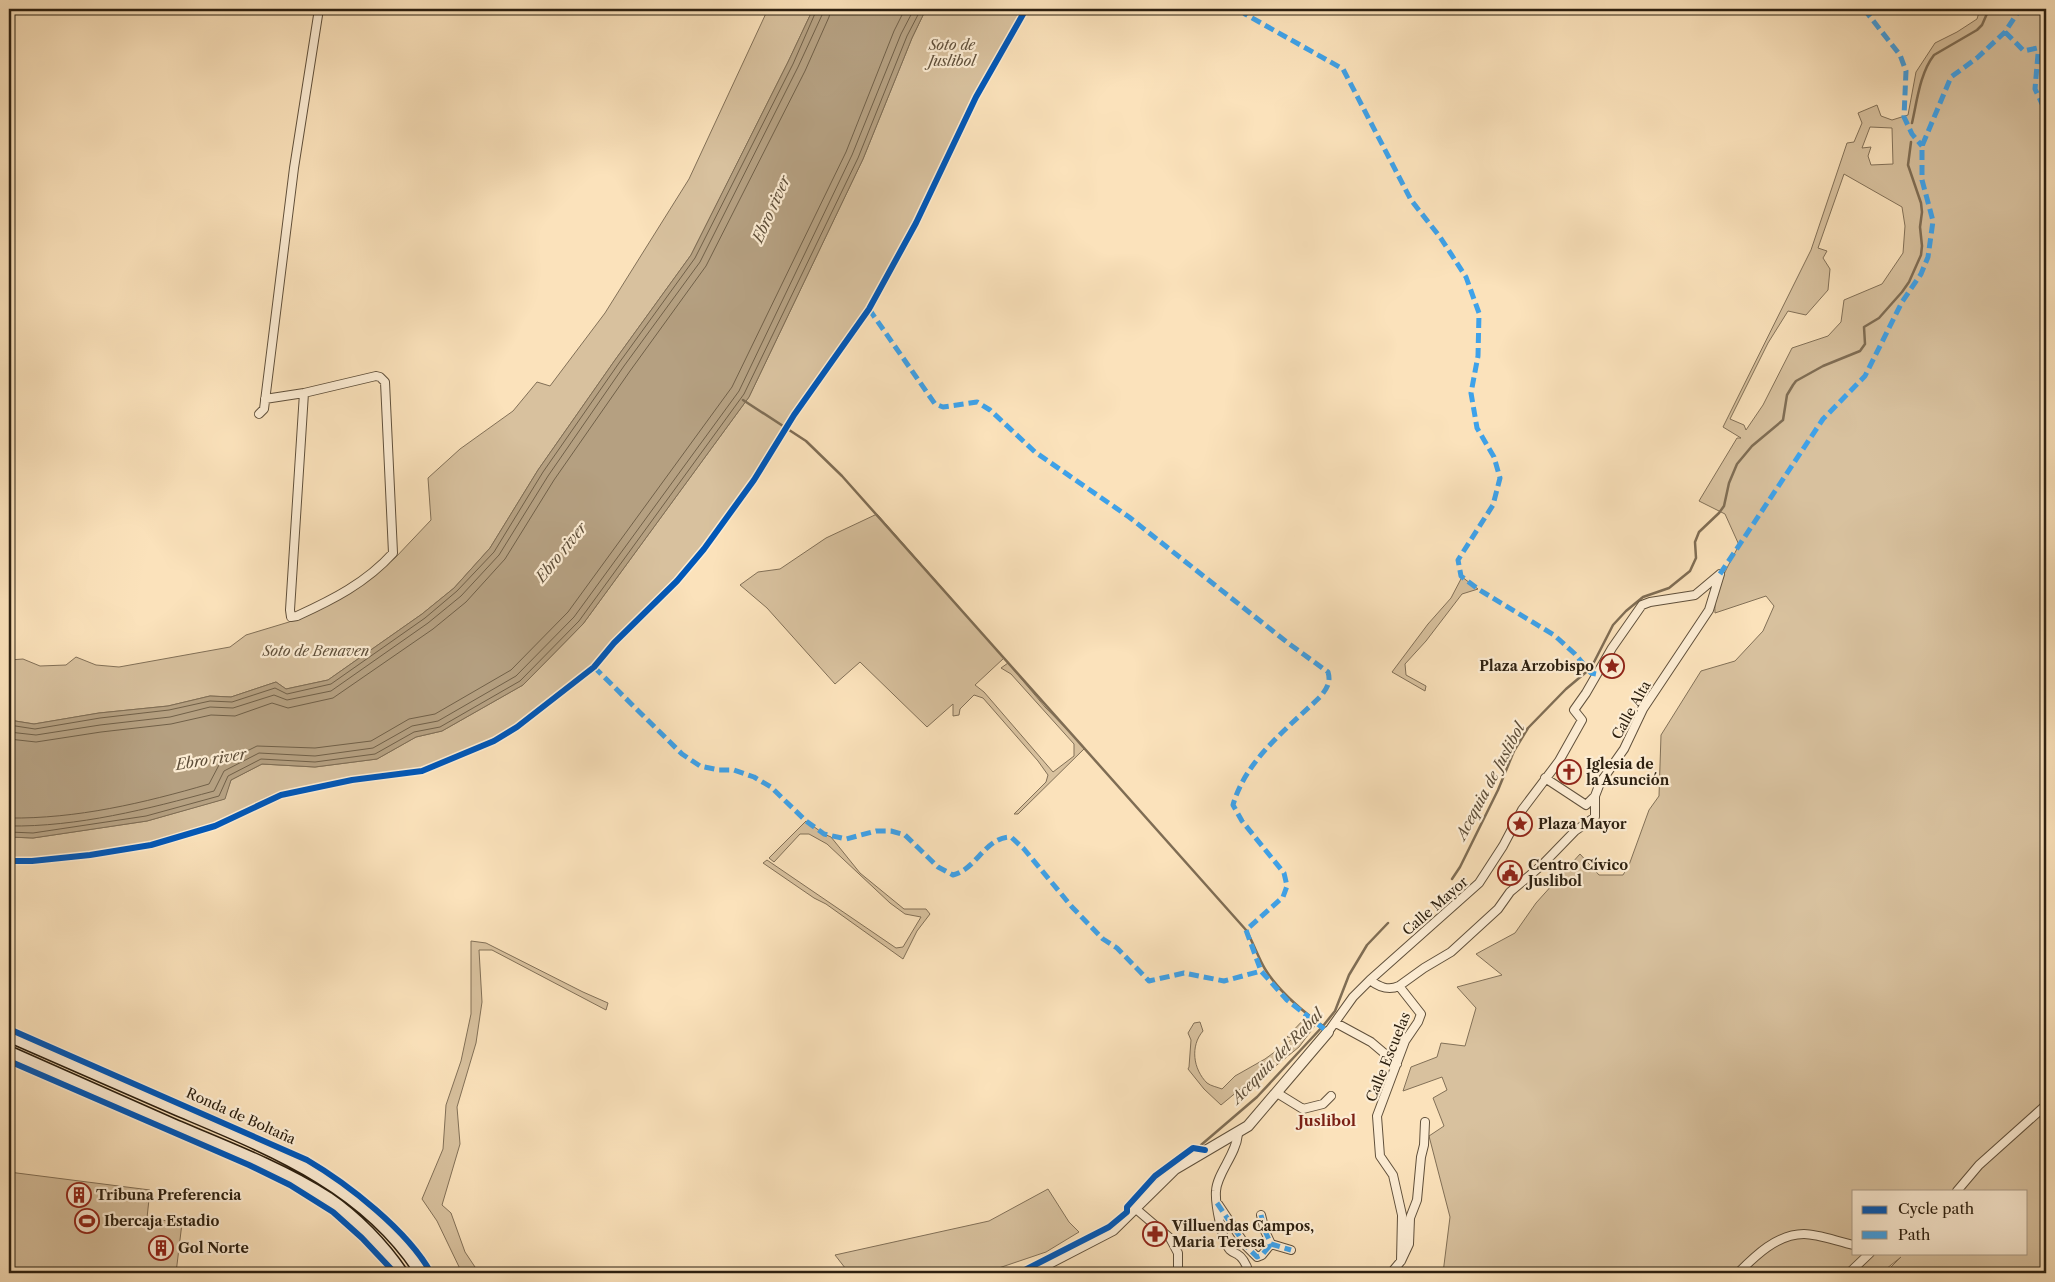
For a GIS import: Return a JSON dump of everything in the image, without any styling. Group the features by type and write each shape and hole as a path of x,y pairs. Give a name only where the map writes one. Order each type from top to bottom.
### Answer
{"main road":[{"name":"Ronda de Boltaña","path":"9,1036 255,1143 311,1171 338,1188 382,1225 401,1246 421,1273"},
{"path":"9,1052 251,1158 328,1198 352,1217 390,1255 402,1273"}],"street":[{"path":"259,414 264,409 294,168 319,9"},
{"path":"265,399 304,393 376,376 385,382 393,553 369,576 348,590 332,600 296,616 291,616 290,610 304,393"},
{"name":"Calle Alta","path":"1399,986 1451,952 1498,909 1510,892 1542,865 1575,831 1595,817 1595,796 1600,783 1624,749 1643,710 1709,610 1720,574 1695,595 1642,605 1612,648 1574,710"},
{"name":"Calle Mayor","path":"1328,1032 1353,997 1370,980 1479,883 1503,846 1522,810 1559,761 1582,720 1574,710"},
{"path":"1545,778 1586,805 1595,796"},
{"path":"1370,980 1382,988 1390,989 1399,986"},
{"name":"Calle Escuelas","path":"1399,986 1421,1014 1405,1041 1377,1116 1380,1156 1393,1175 1402,1215 1401,1261"},
{"path":"1336,1023 1371,1042 1397,1064"},
{"path":"1030,1273 1113,1230 1175,1169 1194,1156 1238,1134 1254,1120 1328,1032"},
{"path":"1277,1092 1303,1109 1323,1104 1331,1096"},
{"path":"1958,1190 1980,1165 2046,1105"},
{"path":"1391,1273 1401,1261 1409,1244 1410,1218 1417,1200 1425,1122"},
{"path":"1238,1134 1236,1147 1217,1188 1217,1203 1222,1229 1228,1246 1231,1251 1242,1258 1249,1273"},
{"path":"1217,1203 1246,1246 1258,1257 1271,1244"},
{"path":"1136,1208 1170,1238 1178,1253 1178,1273"},
{"path":"1261,1215 1271,1244 1291,1250"},
{"path":"1738,1273 1753,1258 1780,1238 1804,1234 1852,1246"},
{"path":"1849,1273 1869,1254"}],"green space":[{"name":"Soto de Benaven","path":"768,9 813,9 691,255 538,470 490,548 454,588 422,614 328,680 286,689 276,682 231,697 210,696 168,706 99,713 34,724 9,720 9,660 23,659 40,666 66,665 76,657 96,665 119,667 230,647 246,635 289,622 351,592 395,558 431,520 428,478 460,449 513,411 537,382 550,386 605,313 689,179"},
{"name":"Soto de Juslibol","path":"926,9 1026,9 976,97 916,223 869,309 794,415 750,485 704,549 677,581 614,643 594,667 517,727 494,741 422,771 352,780 281,795 215,826 151,845 90,855 32,861 9,861 9,837 33,838 147,821 224,799 231,780 262,764 315,767 377,759 416,737 442,731 523,685 583,624 749,397 863,159 912,38"},
{"path":"1980,9 2046,9 2046,1273 1885,1273 1901,1257 1881,1273 1443,1273 1450,1217 1429,1136 1444,1126 1433,1098 1447,1090 1442,1077 1403,1091 1411,1067 1437,1057 1441,1043 1465,1046 1476,1008 1457,987 1502,975 1476,954 1515,933 1536,903 1580,854 1599,875 1623,875 1629,865 1649,810 1659,796 1661,735 1701,671 1735,661 1763,631 1774,606 1766,596 1715,613 1716,595 1719,586 1739,545 1725,514 1699,501 1737,438 1741,438 1723,427 1811,250 1847,143 1854,142 1862,123 1858,113 1877,105 1881,116 1892,120 1908,115 1916,72 1935,43 1977,19","holes":["1870,127 1892,128 1893,164 1871,165 1868,156 1871,147 1862,148","1844,174 1902,207 1905,226 1903,253 1882,284 1844,300 1841,322 1828,336 1792,348 1763,405 1746,430 1744,425 1730,419 1768,343 1788,311 1806,315 1828,290 1830,269 1823,258 1827,251 1818,248"]},
{"path":"877,514 1004,658 975,685 984,692 1053,772 1074,756 1074,744 1011,674 1001,668 1008,663 1045,707 1085,748 1018,814 1014,814 1046,782 1048,775 983,698 974,695 960,709 959,715 953,716 953,704 927,727 860,662 835,684 767,608 740,585 758,572 780,569 826,538"},
{"path":"1462,577 1478,589 1462,594 1426,641 1405,664 1406,675 1426,686 1425,691 1392,672 1428,624 1451,598"},
{"path":"806,821 831,837 860,873 904,909 926,909 930,914 917,931 903,959 826,904 814,898 763,863 767,860 896,948 903,947 921,917 905,914 890,903 827,844 809,834 800,834 774,862 769,858"},
{"path":"471,941 486,943 608,1003 606,1010 492,950 479,950 482,1002 476,1043 457,1107 460,1144 442,1205 451,1213 465,1252 479,1273 462,1273 437,1221 422,1199 443,1149 446,1105 461,1061 471,1014"},
{"path":"1307,1016 1317,1023 1299,1047 1267,1073 1250,1081 1221,1105 1204,1089 1188,1069 1191,1040 1188,1033 1194,1023 1200,1022 1203,1031 1196,1043 1196,1064 1207,1083 1222,1089 1235,1076 1265,1059 1294,1038 1287,1037"},
{"name":"Ibercaja Estadio","path":"9,1172 150,1190 147,1218 182,1223 176,1273 9,1273"},
{"path":"1048,1189 1069,1222 1079,1232 1046,1252 984,1273 849,1273 835,1255 989,1221"}],"water":[{"name":"Ebro river","path":"813,9 926,9 912,38 863,159 749,397 583,624 523,685 442,731 416,737 377,759 315,767 262,764 231,780 225,799 147,821 33,838 9,837 9,720 34,724 99,713 168,706 210,696 231,697 276,682 286,689 328,680 422,614 454,588 490,548 538,470 691,255"}],"waterway":[{"name":"Acequia de Juslibol","path":"1912,123 1922,79 1929,62 1934,55 1977,30 1982,25 1989,9"},
{"name":"Acequia de Juslibol","path":"1452,879 1460,867 1498,790 1514,751 1528,728 1566,689 1591,668 1613,625 1626,611 1643,597 1669,588 1690,571 1696,558 1695,542 1699,532 1724,506 1729,483 1737,464 1752,446 1783,420 1787,395 1796,381 1823,366 1860,351 1865,344 1864,327 1879,318 1909,282 1921,255 1922,246 1920,227 1921,203 1908,165 1911,142"},
{"path":"743,400 806,441 842,476 1246,930 1265,969 1277,985 1299,1007 1323,1026"},
{"name":"Acequia del Rabal","path":"1201,1145 1257,1097 1323,1026 1335,1011 1349,975 1367,945 1388,923"}],"marked path":[{"path":"1240,9 1245,14 1343,69 1411,200 1440,237 1466,277 1479,313 1478,356 1471,393 1477,428 1494,457 1500,478 1493,505 1458,560 1461,576 1478,589 1554,635 1575,654 1591,673 1596,674"},
{"path":"1864,9 1900,55 1906,71 1904,117 1912,134 1922,146"},
{"path":"1720,574 1823,419 1865,376 1902,302 1921,274 1928,257 1933,221 1922,180 1922,146 1951,77 1977,58 2005,32 2020,9"},
{"path":"2005,32 2024,51 2046,46"},
{"path":"2038,54 2035,89 2046,112"},
{"path":"869,309 935,404 943,407 977,402 990,410 1035,452 1129,517 1288,643 1328,672 1329,682 1327,688 1321,696 1282,732 1258,759 1239,788 1233,805 1242,821 1284,873 1287,886 1283,897 1246,930 1261,971"},
{"path":"594,667 682,754 700,766 719,770 734,770 754,777 771,787 806,821 824,834 846,839 876,831 891,831 905,835 938,867 953,875 969,867 994,842 1002,838 1011,837 1024,849 1072,907 1103,939 1117,948 1149,981 1184,973 1224,981 1261,971 1287,1000 1328,1032"},
{"path":"1217,1203 1246,1246 1257,1257 1262,1255 1271,1244"},
{"path":"1261,1215 1271,1244 1291,1250"}],"cycle path":[{"path":"9,861 32,861 90,855 151,845 215,826 281,795 352,780 422,771 494,741 517,727 594,667 614,643 677,581 704,549 754,480 794,415 869,309 916,223 976,97 1026,9"},
{"path":"9,1029 307,1160 358,1195 376,1210 408,1241 431,1273"},
{"path":"9,1061 249,1165 290,1185 333,1212 362,1238 395,1273"},
{"path":"1019,1273 1109,1227 1127,1212 1127,1207 1155,1176 1193,1148 1205,1150"}],"place":[{"name":"Plaza Arzobispo","path":"1612,666"},
{"name":"Iglesia de la Asunción","path":"1569,772"},
{"name":"Plaza Mayor","path":"1520,824"},
{"name":"Centro Cívico Juslibol","path":"1510,873"},
{"name":"Tribuna Preferencia","path":"79,1195"},
{"name":"Ibercaja Estadio","path":"87,1221"},
{"name":"Villuendas Campos, Maria Teresa","path":"1155,1234"},
{"name":"Gol Norte","path":"161,1248"}],"district":[{"name":"Juslibol","path":"1327,1120"}]}
